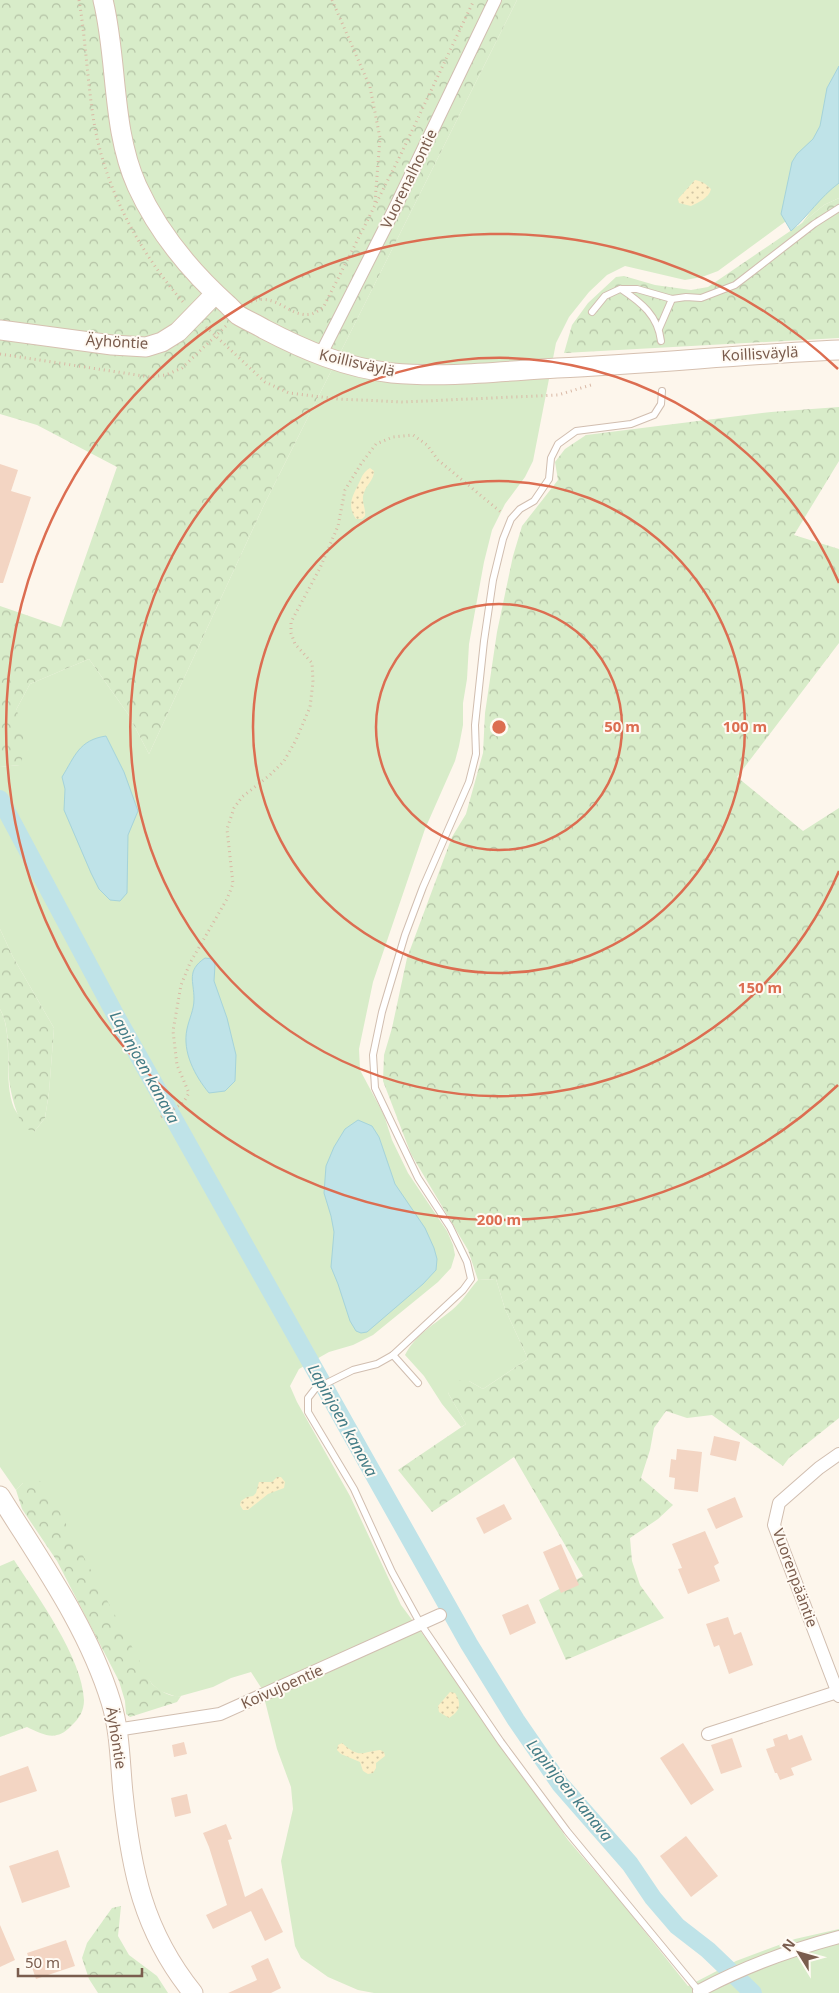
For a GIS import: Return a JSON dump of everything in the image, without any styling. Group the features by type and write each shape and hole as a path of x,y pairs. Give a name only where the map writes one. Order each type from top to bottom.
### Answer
{"main road":[{"name":"Koillisväylä","path":"103,0 126,151 136,183 158,224 186,264 238,315 292,344 320,356 391,372 436,374 579,367 839,350"},
{"name":"Äyhöntie","path":"0,330 112,345 146,347 162,342 178,332 195,317 215,294"},
{"name":"Äyhöntie","path":"0,1496 54,1582 91,1651 111,1704 116,1730 129,1839 138,1885 150,1924 163,1952 178,1976 193,1993"}],"street":[{"name":"Vuorenalhontie","path":"320,356 394,210 495,0"},
{"name":"Vuorenpääntie","path":"838,1694 774,1525 779,1503 819,1468 839,1454"},
{"name":"Koivujoentie","path":"116,1730 220,1714 440,1615"},
{"path":"708,1734 838,1694"},
{"path":"699,1991 724,1977 751,1966 810,1944 839,1936"}],"lane":[{"path":"592,312 605,296 620,289 637,289 672,299 701,298 735,286 807,229 839,208"},
{"path":"620,289 635,298 648,310 659,329 661,342"},
{"path":"659,329 672,299"},
{"path":"662,391 661,404 654,415 631,424 576,430 558,444 551,458 549,479 534,501 520,509 510,519 503,539 494,580 484,641 475,725 476,754 470,782 437,853 405,935 382,1012 373,1055 375,1088 418,1178 450,1228 467,1262 470,1279 463,1290 393,1355 377,1364 353,1370 315,1389 308,1398 308,1412 354,1489 392,1572 420,1623 501,1742 567,1831 699,1991"},
{"path":"393,1355 418,1384"}],"path":[{"path":"79,0 85,33 92,111 104,163 118,203 135,236 161,277 195,317 265,382 289,393 299,395 403,402 558,395 595,384"},
{"path":"332,0 370,87 380,138 375,205"},
{"path":"215,337 250,302 260,298 270,299 301,314 312,314 323,308 474,0"},
{"path":"161,1117 183,1103 189,1092 177,1065 173,1032 182,985 190,963 227,899 233,884 227,830 234,808 242,797 270,775 284,761 296,740 310,707 313,682 312,663 295,644 291,633 291,622 320,568 338,526 345,490 376,444 393,437 413,435 428,445 438,460 510,519"}],"green space":[{"path":"0,0 517,0 264,505 149,754 128,714 89,659 30,684 16,710 31,736 20,765 0,767 0,606 61,627 117,467 37,425 0,414"},
{"path":"517,0 839,0 839,198 824,205 802,223 822,196 718,271 702,277 685,280 625,266 607,275 589,292 569,317 556,343 533,461 525,477 505,504 492,530 484,562 469,644 467,679 463,703 463,725 455,761 425,829 373,982 359,1049 360,1070 384,1115 392,1140 408,1173 447,1231 455,1255 451,1268 438,1282 373,1335 353,1345 329,1352 299,1369 290,1386 297,1402 350,1496 401,1605 568,1840 622,1903 688,1986 736,1961 795,1939 839,1929 839,1993 374,1993 358,1990 328,1977 301,1958 295,1946 281,1861 293,1809 291,1787 277,1749 262,1689 251,1672 231,1678 213,1687 177,1697 160,1691 152,1684 23,1483 16,1490 0,1467 0,1009 7,1032 9,1084 14,1108 34,1132 45,1118 54,1028 13,957 0,929 0,767 20,765 16,710 30,684 89,659 128,714 149,754 264,505"},
{"path":"839,198 839,338 564,353 572,325 588,303 616,277 624,276 655,285 691,290 708,287 802,223 824,205"},
{"path":"839,407 839,461 794,535 839,549 839,643 737,777 803,831 839,808 839,1418 789,1458 783,1466 712,1415 687,1418 666,1411 654,1428 650,1450 641,1478 673,1505 658,1519 630,1538 632,1561 640,1585 664,1618 566,1660 539,1600 583,1576 514,1457 432,1512 398,1470 466,1424 448,1393 457,1380 469,1381 483,1389 528,1359 505,1309 496,1279 478,1280 468,1250 411,1154 383,1081 384,1055 392,1028 407,958 452,837 466,814 483,753 485,713 497,632 513,556 522,526 558,480 555,462 565,449 586,435 771,412"},
{"path":"0,929 13,957 54,1028 45,1118 34,1132 23,1127 14,1104 10,1085 6,1025 0,1009"},
{"path":"496,1279 505,1309 528,1359 483,1389 469,1381 448,1393 466,1424 461,1427 442,1404 424,1376 405,1355 420,1335 456,1307 478,1280"},
{"path":"35,1479 44,1483 152,1684 173,1696 181,1696 177,1702 130,1717 126,1714 125,1701 119,1681 57,1561 22,1509 16,1490 23,1483"},
{"path":"14,1560 57,1627 67,1646 81,1683 84,1700 83,1708 76,1721 60,1734 44,1734 27,1727 0,1737 0,1566"},
{"path":"121,1906 118,1936 129,1955 157,1976 168,1993 98,1993 89,1979 82,1958 87,1943 112,1908"}],"sand":[{"path":"695,180 704,183 711,189 708,195 691,206 679,203 678,199"},
{"path":"370,468 374,471 373,478 363,496 365,516 362,519 356,519 351,506 352,498 362,475"},
{"path":"277,1477 281,1477 285,1482 284,1488 268,1494 248,1510 243,1510 240,1505 241,1501 256,1493 259,1482 272,1482"},
{"path":"450,1692 455,1693 459,1701 459,1707 456,1713 449,1718 439,1712 438,1706"},
{"path":"342,1743 357,1753 380,1750 384,1752 385,1756 376,1763 373,1773 368,1774 363,1771 360,1762 341,1754 337,1750 338,1745"}],"water":[{"path":"839,66 839,183 791,231 781,214 792,162 797,154 813,139 820,126 827,88"},
{"path":"106,736 124,772 138,811 128,835 127,893 120,901 110,900 99,889 64,810 65,789 62,777 84,745 97,738"},
{"path":"205,958 213,959 215,965 214,981 227,1018 236,1055 235,1081 225,1091 209,1093 191,1063 186,1046 187,1029 194,1003 193,972 195,967"},
{"path":"358,1120 372,1126 379,1137 395,1184 425,1228 437,1259 436,1270 423,1284 367,1332 361,1333 356,1331 350,1321 331,1267 334,1232 324,1193 326,1166 334,1147 345,1129"}],"building":[{"path":"0,464 18,470 11,491 31,497 3,583 0,583"},
{"path":"714,1436 740,1442 736,1461 710,1455"},
{"path":"677,1449 702,1452 698,1492 674,1489 675,1478 669,1477 671,1459 676,1460"},
{"path":"735,1497 743,1517 716,1529 707,1509"},
{"path":"504,1504 512,1519 484,1534 476,1518"},
{"path":"705,1531 719,1563 714,1566 720,1581 688,1594 678,1569 682,1568 672,1544"},
{"path":"561,1544 579,1585 561,1593 543,1552"},
{"path":"528,1604 536,1623 510,1635 502,1615"},
{"path":"728,1617 734,1635 741,1632 753,1665 729,1674 719,1645 714,1647 706,1624"},
{"path":"787,1734 789,1740 802,1735 812,1760 791,1768 794,1775 780,1780 777,1773 775,1773 766,1749 775,1746 773,1739"},
{"path":"732,1738 742,1767 721,1774 711,1745"},
{"path":"184,1742 187,1754 174,1757 172,1745"},
{"path":"683,1743 714,1790 691,1805 660,1758"},
{"path":"28,1766 37,1791 0,1803 0,1776"},
{"path":"187,1794 191,1813 175,1817 171,1798"},
{"path":"226,1824 232,1839 228,1840 245,1897 262,1888 283,1932 265,1941 251,1911 213,1929 206,1915 227,1905 203,1833"},
{"path":"686,1836 718,1876 691,1897 660,1856"},
{"path":"58,1850 70,1887 22,1903 9,1866"},
{"path":"0,1925 15,1960 0,1967"},
{"path":"66,1940 75,1966 36,1979 27,1953"},
{"path":"268,1958 281,1988 271,1993 228,1993 257,1980 251,1966"}],"waterway":[{"name":"Lapinjoen kanava","path":"0,799 116,1016 469,1644 516,1720 560,1784 630,1864 653,1898 677,1926 708,1950 753,1993"}]}
